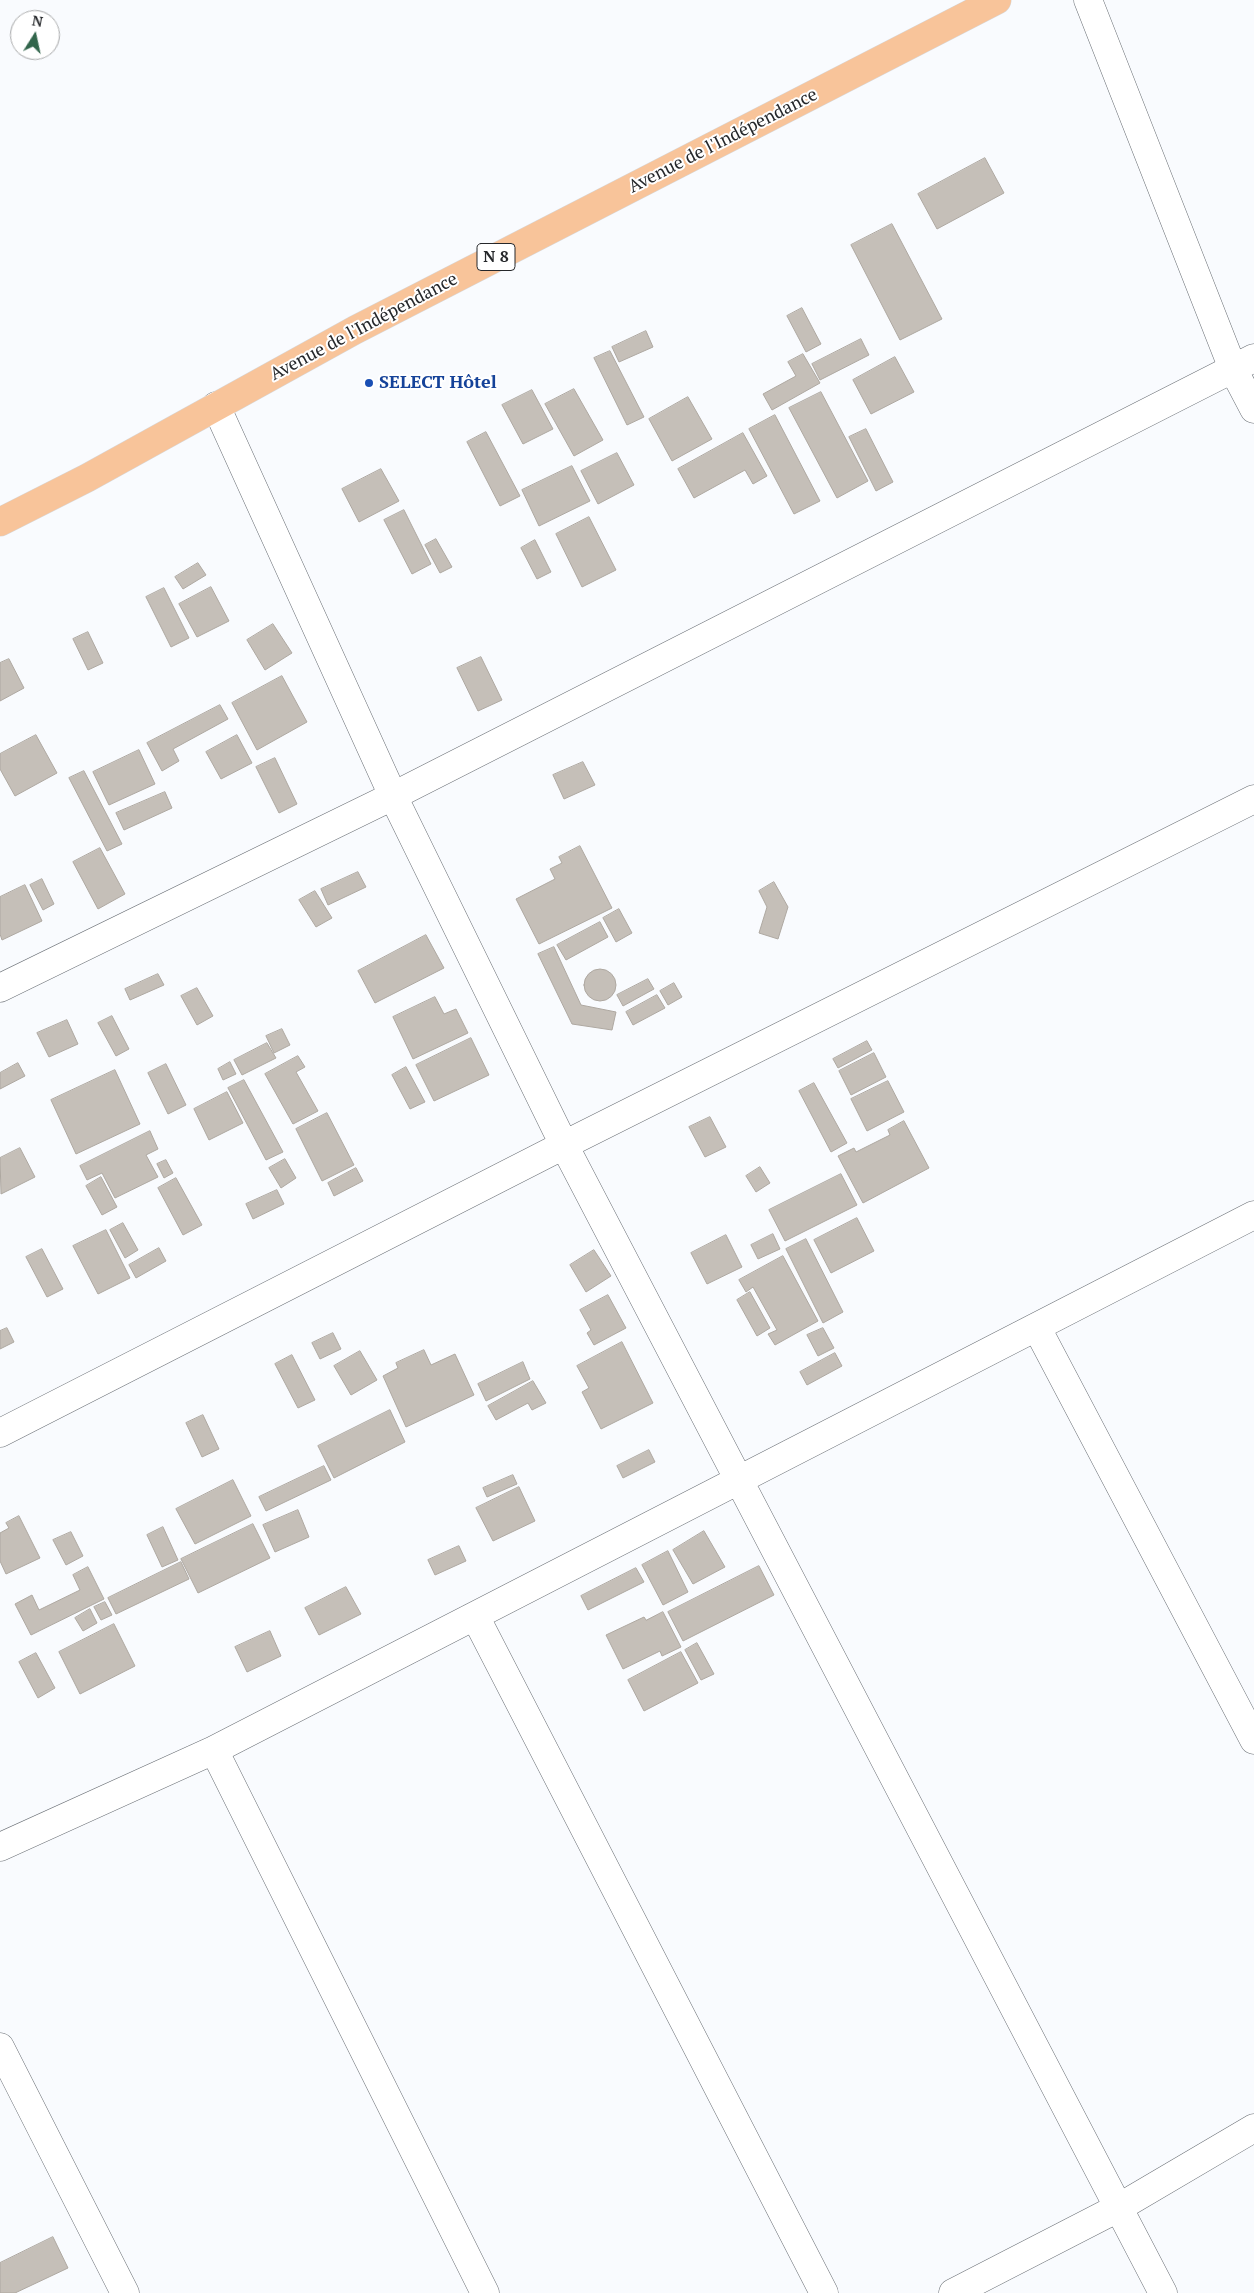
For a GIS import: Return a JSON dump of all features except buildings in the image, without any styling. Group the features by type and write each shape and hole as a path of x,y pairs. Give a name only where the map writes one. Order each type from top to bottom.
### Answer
{"highway":[{"name":"Avenue de l'Indépendance","path":"0,522 87,478 356,330 997,0"}],"street":[{"path":"1088,0 1244,364 1254,409"},
{"path":"0,988 393,796 1244,364"},
{"path":"216,406 393,796 564,1145 1163,2293"},
{"path":"0,1433 564,1145 1254,798"},
{"path":"0,1847 214,1750 1254,1215"},
{"path":"1037,1328 1254,1740"},
{"path":"475,1616 824,2293"},
{"path":"214,1750 485,2293"},
{"path":"0,2047 126,2293"},
{"path":"953,2293 1118,2208 1254,2128"}],"place":[{"name":"SELECT Hôtel","path":"369,383"}]}
